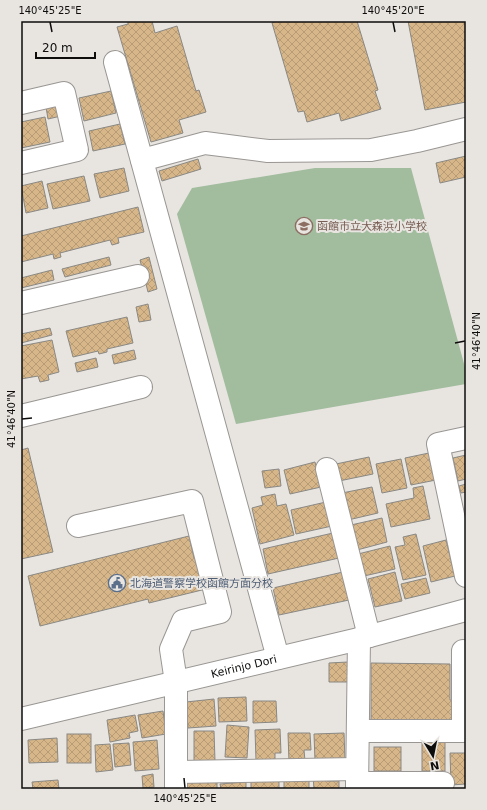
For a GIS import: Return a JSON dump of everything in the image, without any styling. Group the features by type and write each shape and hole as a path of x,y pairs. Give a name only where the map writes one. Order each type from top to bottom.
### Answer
{"street":[{"path":"115,62 278,658"},
{"path":"21,103 64,93 77,150 21,163"},
{"path":"142,160 205,143 268,151 371,150 466,129"},
{"path":"21,303 138,276"},
{"path":"21,416 141,387"},
{"path":"466,438 438,444 466,576"},
{"path":"328,468 364,637 358,731 357,780"},
{"path":"78,526 192,501 220,612 183,621 171,649 176,682 176,780 357,780 443,783"},
{"name":"Keirinjo Dori","path":"21,719 364,637 466,610"},
{"path":"358,731 464,731 463,651"}],"green space":[{"path":"315,168 411,168 466,371 466,384 236,424 177,214 192,188"}],"building":[{"path":"128,21 152,21 155,33 177,26 196,91 199,90 206,112 179,120 183,133 151,142 117,27 128,24"},
{"path":"277,21 357,21 378,90 375,91 381,109 341,121 339,113 307,122 304,111 298,112 272,23"},
{"path":"408,21 466,21 466,102 425,110"},
{"path":"111,91 116,113 84,121 79,98"},
{"path":"59,105 61,116 48,119 46,107"},
{"path":"45,117 50,142 21,148 21,122"},
{"path":"120,124 125,144 93,151 89,131"},
{"path":"466,156 466,177 440,183 436,163"},
{"path":"198,159 201,169 162,181 159,171"},
{"path":"124,168 129,191 100,198 94,174"},
{"path":"84,176 90,201 53,209 47,184"},
{"path":"42,181 48,208 26,213 21,186"},
{"path":"138,207 144,232 118,238 119,243 112,245 110,240 60,253 61,257 54,259 53,254 21,262 21,236"},
{"path":"109,257 111,265 65,277 62,269"},
{"path":"149,257 157,289 148,292 140,260"},
{"path":"52,270 54,280 21,288 21,278"},
{"path":"148,304 151,320 139,322 136,307"},
{"path":"127,317 133,343 107,349 107,352 99,354 98,351 73,357 66,331"},
{"path":"50,328 52,335 21,343 21,334"},
{"path":"52,340 59,372 48,375 49,380 40,382 38,376 21,379 21,346"},
{"path":"134,350 136,359 114,364 112,355"},
{"path":"96,358 98,367 77,372 75,363"},
{"path":"28,448 53,552 21,559 21,450"},
{"path":"429,453 436,480 411,485 405,458"},
{"path":"466,455 466,479 458,481 453,458"},
{"path":"369,457 373,474 339,481 336,464"},
{"path":"401,459 407,488 382,493 376,464"},
{"path":"315,462 321,487 290,494 284,470"},
{"path":"279,469 281,486 265,488 262,471"},
{"path":"466,484 466,492 461,493 459,486"},
{"path":"423,486 430,519 391,527 386,504 414,498 413,488"},
{"path":"372,487 378,513 348,520 342,493"},
{"path":"275,494 277,506 286,504 294,535 260,544 252,508 263,505 261,497"},
{"path":"326,502 332,526 296,534 291,510"},
{"path":"382,518 387,542 357,550 351,525"},
{"path":"333,533 339,558 268,574 263,549"},
{"path":"416,534 426,575 403,580 395,547 405,545 403,537"},
{"name":"北海道警察学校函館方面分校","path":"189,536 194,558 198,557 206,589 149,603 148,599 40,626 28,576"},
{"path":"446,540 455,576 431,582 423,546"},
{"path":"390,546 395,569 364,576 358,554"},
{"path":"343,572 349,600 279,615 273,588"},
{"path":"395,572 402,601 375,607 368,579"},
{"path":"426,578 430,593 405,599 401,584"},
{"path":"348,662 349,682 329,682 329,663"},
{"path":"371,663 450,664 450,700 459,701 459,723 371,722"},
{"path":"246,697 247,721 219,722 218,698"},
{"path":"214,699 216,726 188,728 186,702"},
{"path":"253,701 276,701 277,722 253,723"},
{"path":"163,711 166,734 142,738 138,715"},
{"path":"135,715 138,731 129,733 130,738 110,742 107,720"},
{"path":"227,725 249,727 247,758 225,757"},
{"path":"280,729 281,753 275,753 275,760 256,761 255,730"},
{"path":"194,731 214,731 215,761 194,761"},
{"path":"288,733 310,733 311,750 304,750 305,761 289,762"},
{"path":"344,733 345,761 315,761 314,734"},
{"path":"67,734 91,734 91,763 67,763"},
{"path":"57,738 58,762 29,763 28,740"},
{"path":"157,740 159,769 135,771 133,742"},
{"path":"422,740 445,740 445,771 422,771"},
{"path":"129,743 131,765 115,767 113,744"},
{"path":"110,744 113,770 96,772 95,745"},
{"path":"374,747 401,747 401,771 374,771"},
{"path":"450,753 466,753 466,784 451,785"},
{"path":"153,774 154,787 143,788 142,776"},
{"path":"327,775 327,781 339,781 339,789 314,789 313,776"},
{"path":"187,778 217,778 217,789 187,789"},
{"path":"284,778 309,778 309,789 284,789"},
{"path":"58,780 59,789 33,789 32,782"},
{"path":"251,780 279,780 279,789 251,789"},
{"path":"246,782 246,789 221,789 220,784"}],"place":[{"name":"函館市立大森浜小学校","path":"304,226"},
{"name":"北海道警察学校函館方面分校","path":"117,583"}]}
